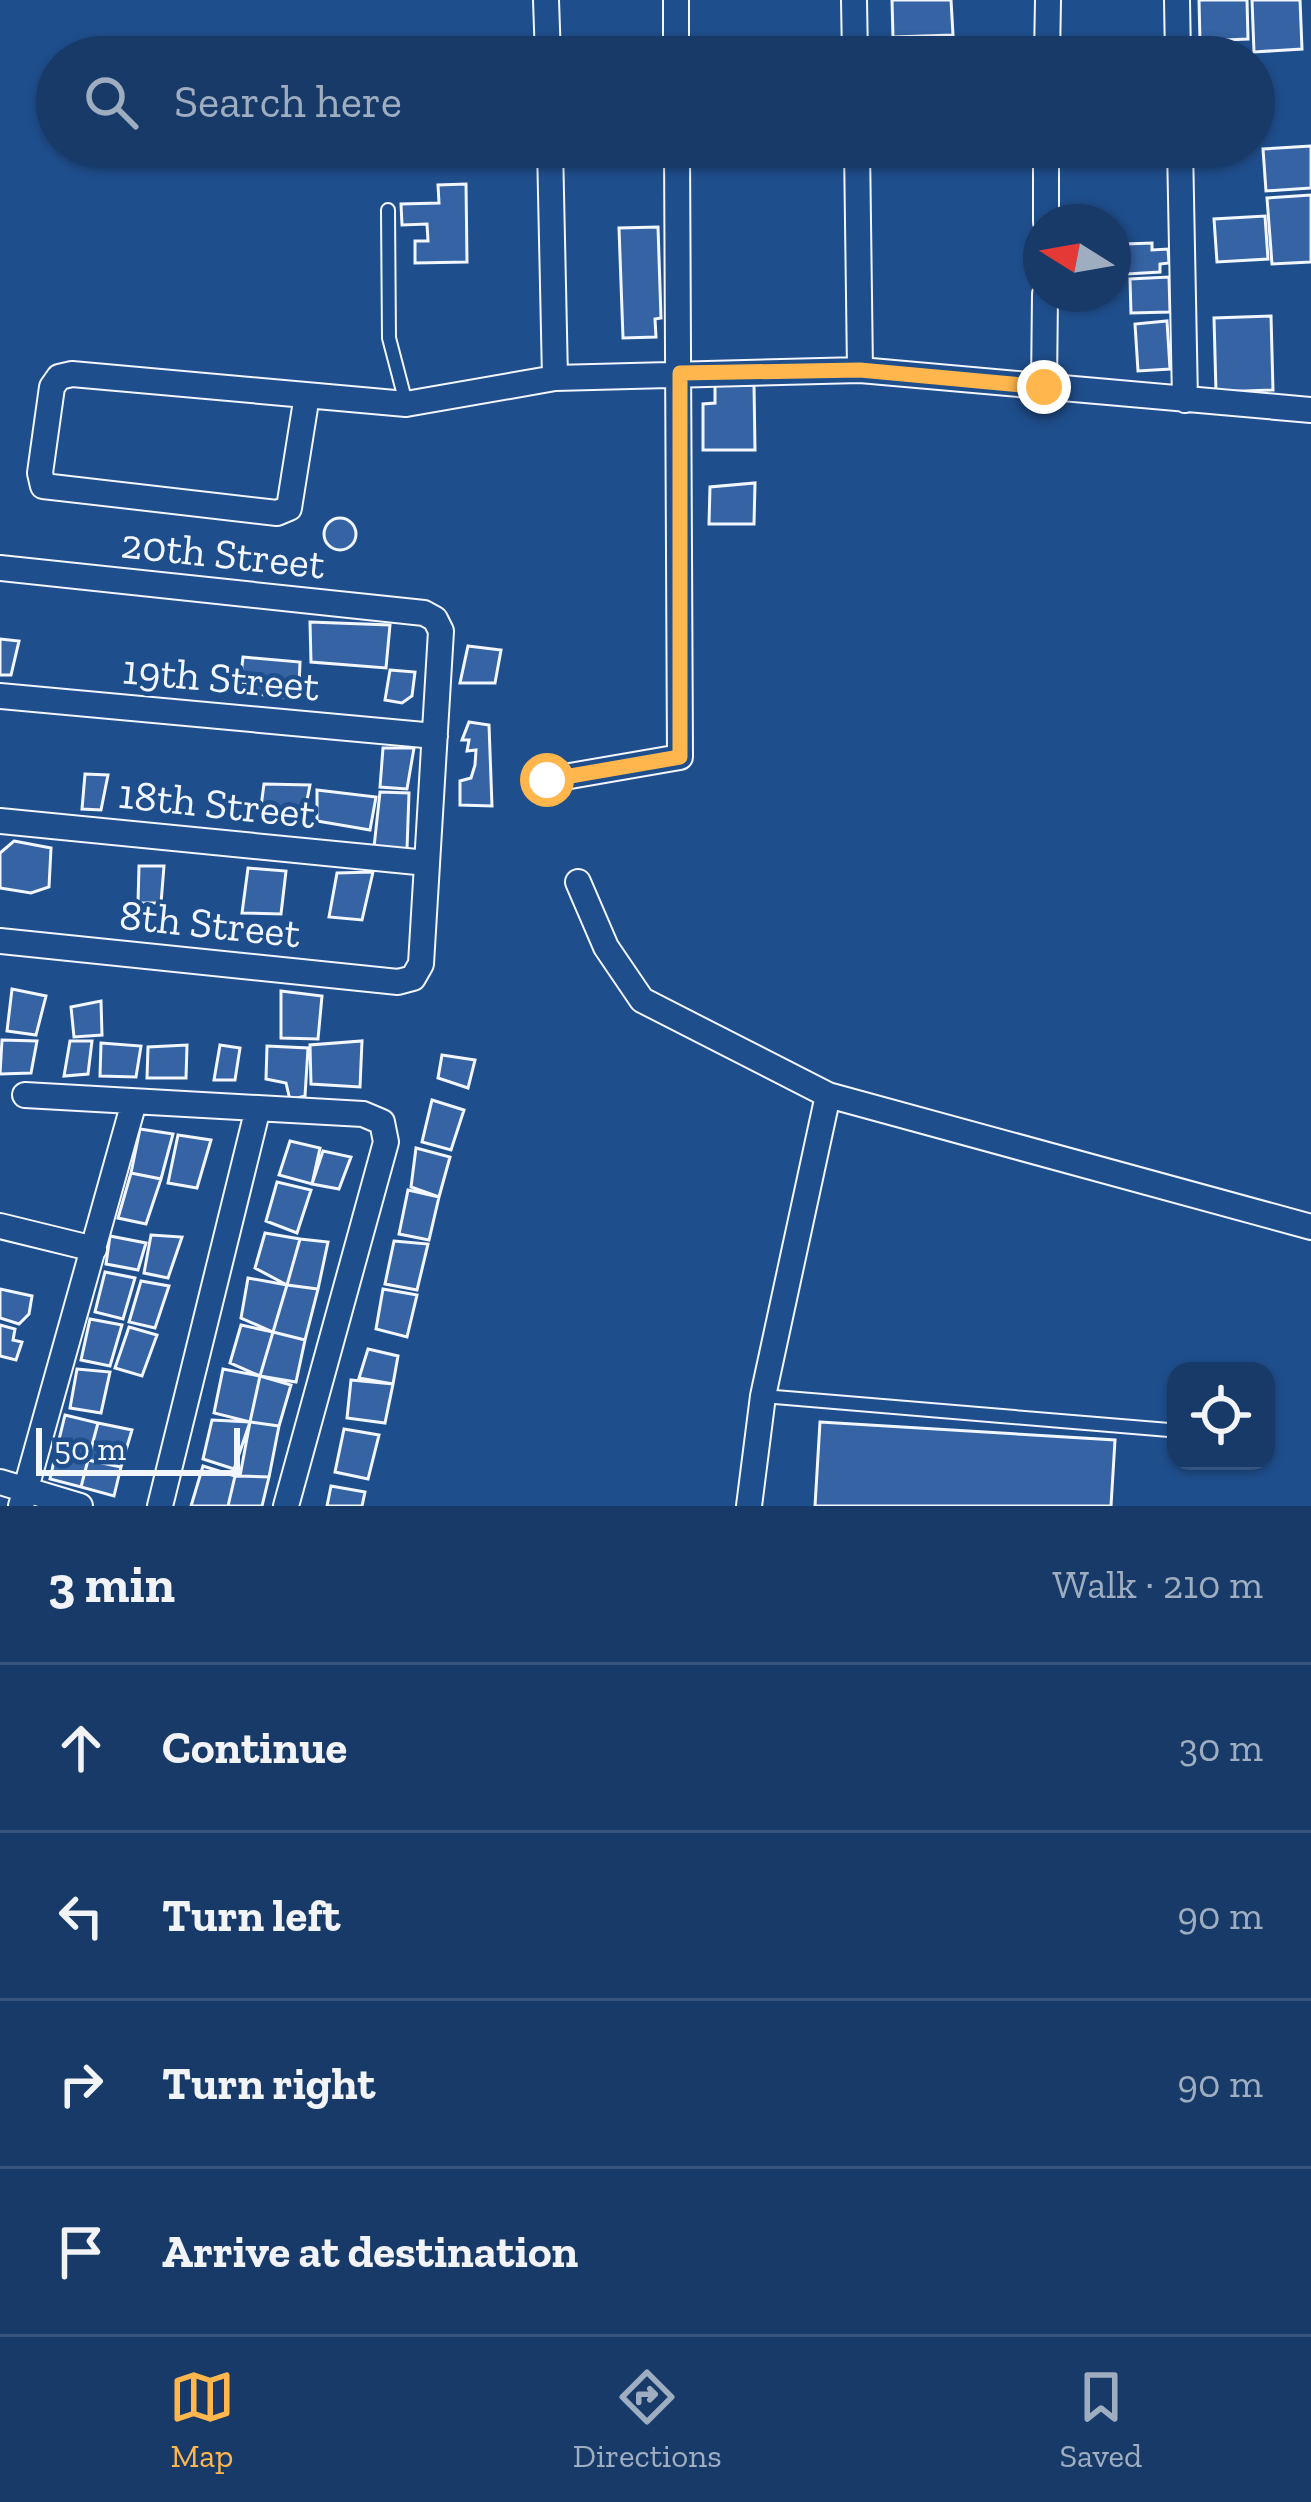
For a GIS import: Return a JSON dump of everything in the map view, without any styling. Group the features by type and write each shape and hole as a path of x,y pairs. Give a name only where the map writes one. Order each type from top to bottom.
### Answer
{"street":[{"path":"546,0 547,36"},
{"path":"676,0 676,36"},
{"path":"854,0 855,36"},
{"path":"1047,36 1048,0"},
{"path":"1177,0 1178,36"},
{"path":"550,168 555,378"},
{"path":"547,780 680,757 677,168"},
{"path":"856,168 860,370"},
{"path":"1046,168 1046,204"},
{"path":"1180,168 1185,400"},
{"path":"1044,387 1045,312"},
{"path":"307,394 295,492 289,508 277,513 44,486 43,451 52,387 59,377 307,394 406,404 555,378 860,370 1311,410"},
{"name":"20th Street","path":"0,568 424,613 435,619 441,632 435,736"},
{"name":"19th Street","path":"0,697 435,736"},
{"path":"427,863 435,736"},
{"name":"18th Street","path":"0,821 427,863"},
{"name":"8th Street","path":"0,941 398,982 412,978 421,964 427,863"},
{"path":"578,882 606,947 642,1000 828,1095 1311,1227"},
{"path":"26,1094 363,1114 382,1122 386,1142 286,1506"},
{"path":"749,1506 764,1396 828,1095"},
{"path":"24,1498 134,1102"},
{"path":"160,1506 258,1108"},
{"path":"0,1226 94,1249"},
{"path":"0,1482 24,1498 80,1506"}],"lane":[{"path":"388,210 389,338 406,404"},
{"path":"764,1396 1167,1430"}],"building":[{"path":"892,0 951,0 953,35 893,36"},
{"path":"1199,0 1247,0 1248,36 1200,36"},
{"path":"1252,0 1300,0 1302,49 1275,51 1275,36 1253,36"},
{"path":"1311,146 1311,188 1266,191 1264,168 1275,168 1275,148"},
{"path":"466,184 467,262 415,263 415,241 428,241 427,224 402,225 401,204 439,203 438,185"},
{"path":"1311,195 1311,262 1272,264 1267,198"},
{"path":"1265,216 1268,259 1217,262 1214,219"},
{"path":"658,227 661,318 655,319 656,337 623,338 619,228"},
{"path":"1152,243 1152,250 1168,249 1169,263 1160,264 1160,272 1131,274 1131,244"},
{"path":"1169,277 1170,312 1131,313 1131,279"},
{"path":"1271,316 1273,390 1216,392 1214,318"},
{"path":"1167,321 1170,369 1138,371 1135,324"},
{"path":"715,385 754,385 755,450 703,450 703,404 715,403"},
{"path":"755,483 754,524 709,524 710,487"},
{"path":"340,518 352,522 356,534 352,546 340,550 328,546 324,534 328,522"},
{"path":"310,622 390,625 386,668 311,662"},
{"path":"0,639 19,641 11,675 0,675"},
{"path":"468,646 501,650 495,683 460,683"},
{"path":"243,657 300,662 299,686 288,685 287,698 250,693 251,685 240,684"},
{"path":"390,670 415,672 412,696 402,703 385,700"},
{"path":"469,722 489,725 492,806 460,805 460,781 471,778 475,765 476,750 467,751 469,740 462,740"},
{"path":"383,748 414,748 407,789 380,787"},
{"path":"85,774 108,775 101,810 82,809"},
{"path":"264,784 310,785 303,820 260,814"},
{"path":"317,790 376,797 370,830 317,821"},
{"path":"380,792 409,793 407,849 374,847"},
{"path":"14,841 51,848 49,887 31,893 0,888 0,853"},
{"path":"139,866 164,866 161,903 138,903"},
{"path":"248,868 286,871 281,914 242,913"},
{"path":"373,872 362,920 329,917 337,873"},
{"path":"12,989 46,996 36,1035 7,1031"},
{"path":"281,991 322,996 318,1039 281,1038"},
{"path":"101,1001 102,1035 74,1037 71,1007"},
{"path":"2,1040 37,1041 31,1073 0,1074"},
{"path":"70,1041 92,1041 88,1074 64,1076"},
{"path":"362,1041 360,1087 311,1084 310,1045"},
{"path":"101,1043 141,1046 136,1077 100,1076"},
{"path":"187,1045 186,1078 147,1078 148,1047"},
{"path":"220,1045 240,1048 235,1080 214,1080"},
{"path":"267,1046 308,1048 305,1096 290,1100 286,1083 266,1079"},
{"path":"442,1055 475,1060 468,1088 438,1078"},
{"path":"432,1100 464,1110 451,1150 422,1142"},
{"path":"140,1129 173,1134 161,1179 131,1173"},
{"path":"178,1135 211,1140 197,1188 168,1183"},
{"path":"290,1141 320,1148 312,1184 279,1175"},
{"path":"416,1148 450,1157 439,1197 411,1187"},
{"path":"323,1151 351,1157 339,1189 312,1184"},
{"path":"131,1173 161,1179 146,1224 118,1218"},
{"path":"277,1182 311,1190 297,1233 266,1221"},
{"path":"408,1190 439,1197 429,1240 399,1234"},
{"path":"265,1233 300,1239 287,1285 255,1268"},
{"path":"151,1235 182,1237 168,1278 144,1273"},
{"path":"110,1236 146,1243 138,1270 106,1264"},
{"path":"300,1239 328,1242 318,1289 287,1285"},
{"path":"394,1241 428,1244 417,1290 385,1284"},
{"path":"105,1272 135,1278 123,1319 95,1312"},
{"path":"248,1278 287,1285 273,1332 241,1318"},
{"path":"141,1281 169,1286 155,1328 129,1322"},
{"path":"287,1285 318,1289 305,1340 273,1332"},
{"path":"0,1289 32,1296 29,1314 19,1324 0,1318"},
{"path":"383,1289 417,1295 407,1337 376,1329"},
{"path":"90,1319 122,1325 110,1366 81,1360"},
{"path":"0,1325 15,1329 13,1340 22,1342 16,1360 0,1356"},
{"path":"241,1325 273,1332 260,1376 230,1363"},
{"path":"129,1327 157,1335 142,1376 115,1368"},
{"path":"273,1332 305,1340 296,1382 260,1376"},
{"path":"368,1349 398,1356 393,1384 359,1378"},
{"path":"77,1369 110,1372 101,1413 70,1408"},
{"path":"223,1369 260,1376 250,1422 214,1413"},
{"path":"260,1376 291,1385 279,1426 250,1422"},
{"path":"351,1380 393,1384 385,1423 347,1418"},
{"path":"65,1415 98,1423 88,1460 56,1452"},
{"path":"212,1420 250,1422 234,1469 203,1459"},
{"path":"250,1422 279,1426 269,1477 240,1476"},
{"path":"820,1422 1115,1440 1111,1506 815,1506"},
{"path":"98,1423 132,1430 121,1467 88,1460"},
{"path":"344,1429 379,1435 368,1479 335,1472"},
{"path":"56,1452 88,1460 81,1487 50,1479"},
{"path":"88,1460 121,1467 114,1496 81,1487"},
{"path":"203,1466 235,1476 228,1506 191,1506"},
{"path":"235,1476 269,1477 262,1506 228,1506"},
{"path":"331,1486 365,1492 362,1506 327,1506"}],"route":[{"path":"547,780 680,757 680,373 860,370 1044,387"}]}
